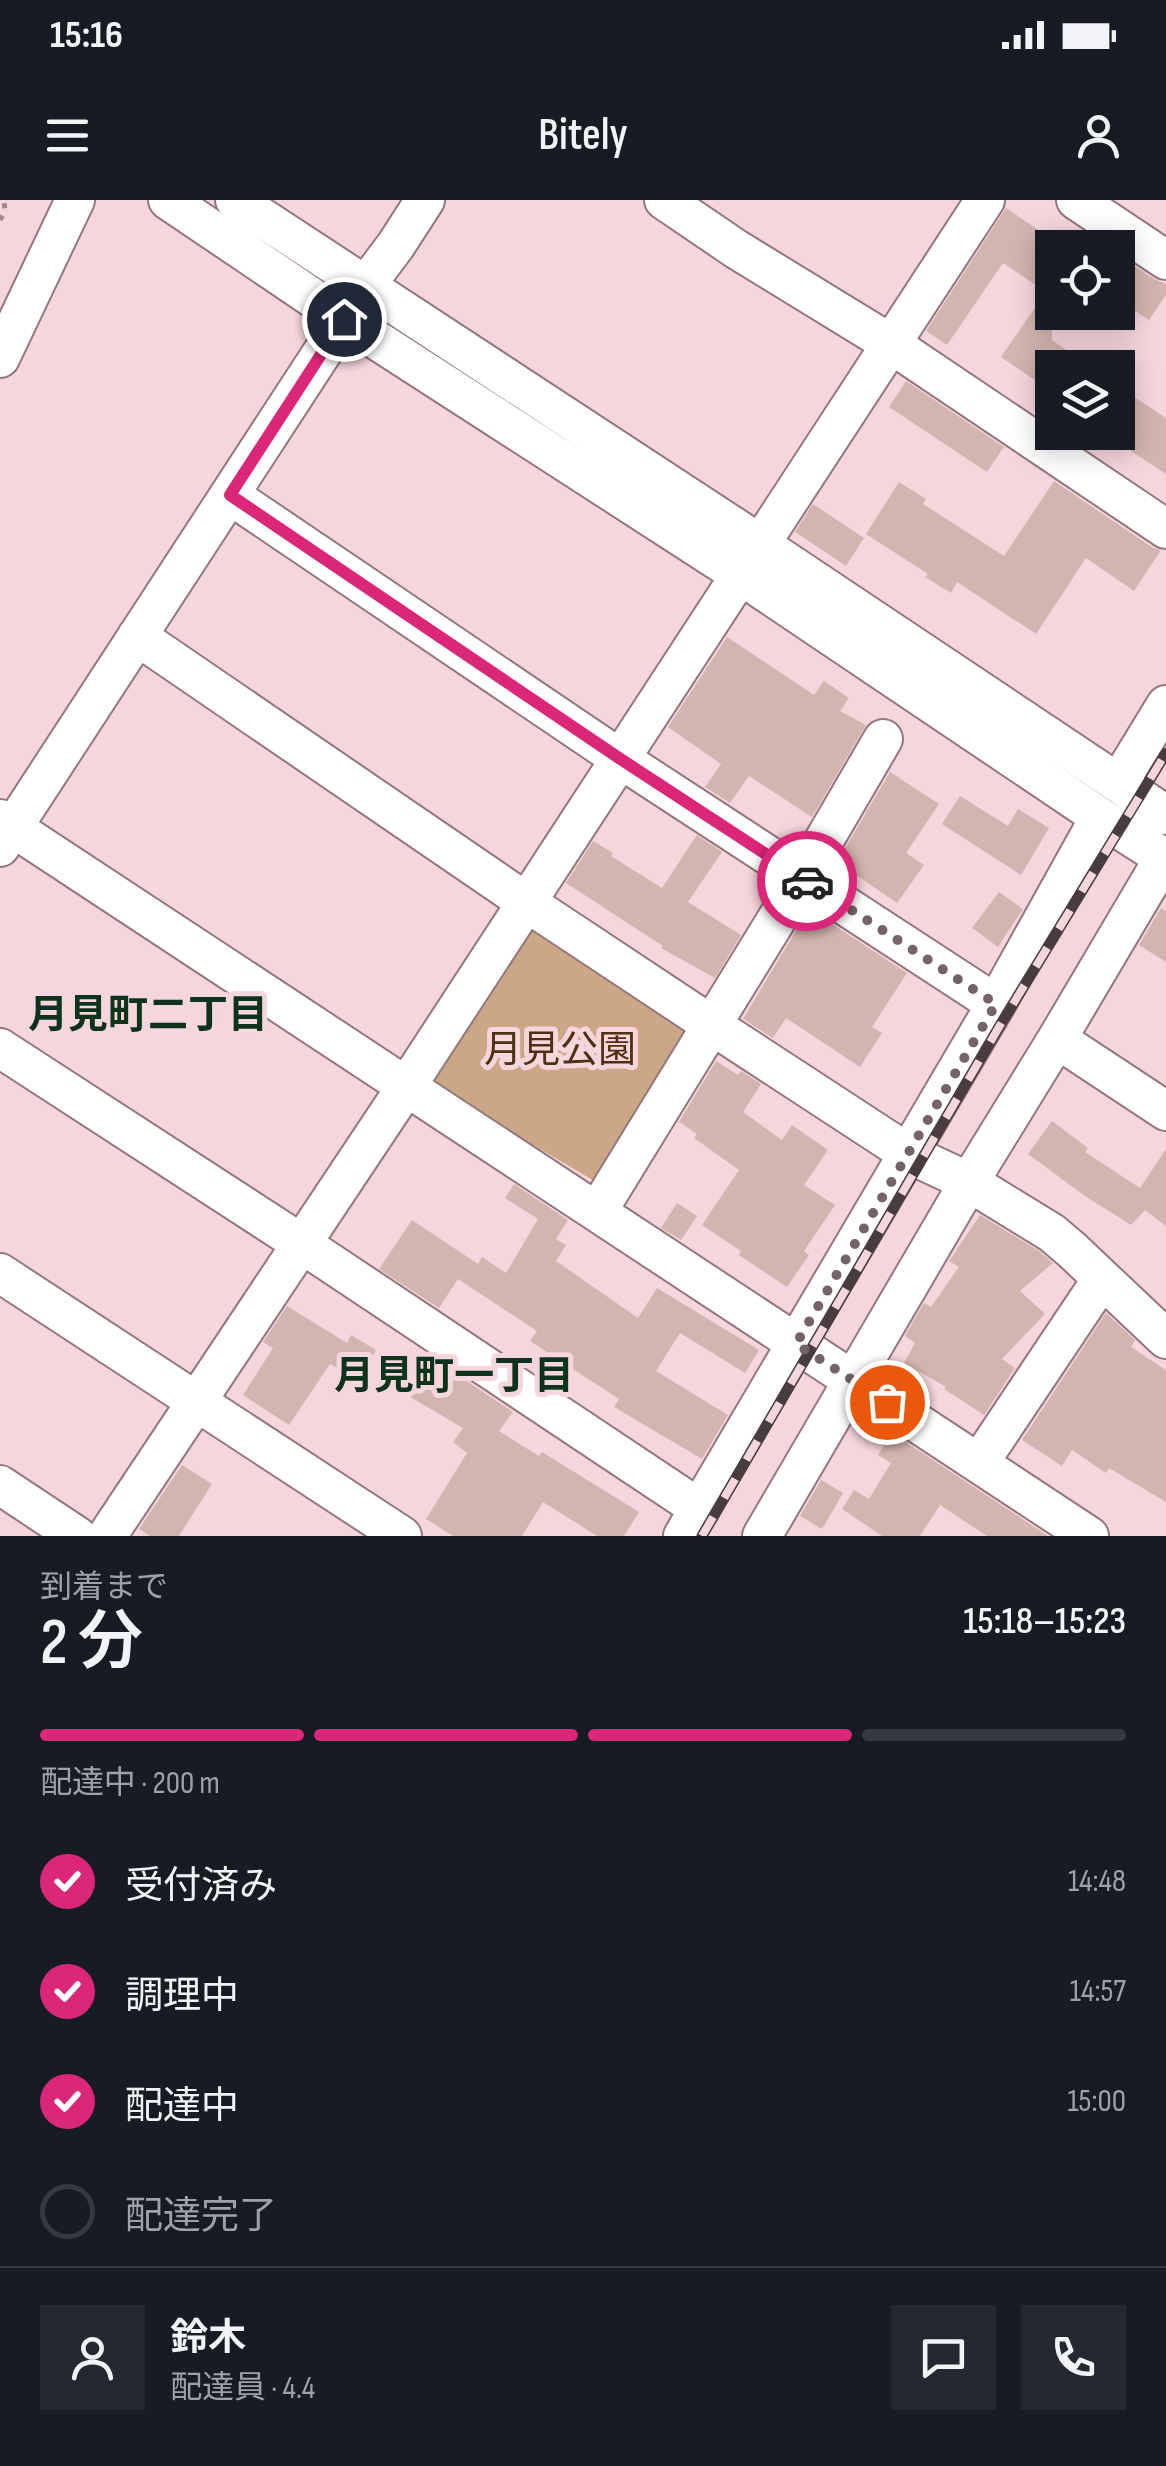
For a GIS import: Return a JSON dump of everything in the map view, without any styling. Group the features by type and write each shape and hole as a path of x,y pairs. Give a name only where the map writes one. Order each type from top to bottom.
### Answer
{"street":[{"path":"0,358 75,200"},
{"path":"168,200 344,319 750,559 1119,782 1166,815"},
{"path":"235,200 366,285 750,559 1100,818 1165,859 968,1182 762,1536"},
{"path":"366,285 425,200"},
{"path":"664,200 891,344 1166,529"},
{"path":"107,1536 406,1087 985,200"},
{"path":"1076,200 1166,260"},
{"path":"344,319 138,636 4,831 406,1087 1088,1536"},
{"path":"230,495 619,758 996,1004"},
{"path":"138,636 713,1026 909,1154 968,1182 1052,1233 1166,1339"},
{"path":"1119,782 1166,706"},
{"path":"596,1212 713,1026 883,739"},
{"path":"0,1048 302,1244 691,1522 909,1154 1100,818"},
{"path":"1057,1039 1166,1111"},
{"path":"0,1273 402,1536"},
{"path":"979,1464 1102,1278"},
{"path":"0,1485 77,1536"}],"path":[{"path":"0,220 5,211 4,200"}],"green space":[{"name":"月見公園","path":"529,920 701,1025 601,1185 437,1088 431,1072"}],"building":[{"path":"1006,208 1039,230 1035,230 1035,285 1003,263 947,345 926,331"},
{"path":"1135,266 1166,284 1166,295 1149,320 1135,311"},
{"path":"1035,308 1035,330 1052,330 1052,340 1066,350 1035,350 1035,380 1001,357"},
{"path":"906,381 1004,447 987,472 889,407"},
{"path":"1135,397 1166,418 1166,474 1129,450 1135,450"},
{"path":"1054,481 1161,550 1134,591 1086,558 1036,634 957,582 951,593 866,534 899,482 926,499 923,504 1004,556"},
{"path":"813,504 864,538 846,566 795,532"},
{"path":"727,637 814,695 824,681 849,698 840,711 866,725 812,817 749,776 730,803 705,787 721,764 668,727"},
{"path":"890,772 939,804 906,853 924,865 897,903 837,862"},
{"path":"960,796 1008,826 1018,809 1049,828 1021,875 942,824"},
{"path":"697,835 722,852 688,902 741,935 715,978 661,948 566,883 593,841 662,888"},
{"path":"999,892 1023,909 998,947 972,928"},
{"path":"1161,908 1166,911 1166,962 1139,945"},
{"path":"809,909 907,973 872,1027 882,1033 860,1067 786,1018 773,1038 743,1019"},
{"path":"716,1061 761,1084 743,1112 782,1140 792,1125 828,1150 804,1185 835,1205 804,1251 809,1255 787,1287 702,1225 739,1170 694,1138 697,1134 679,1122"},
{"path":"1052,1121 1088,1148 1085,1152 1140,1188 1166,1149 1166,1226 1145,1210 1131,1225 1028,1154"},
{"path":"514,1184 568,1220 556,1239 566,1245 556,1261 638,1318 657,1288 759,1350 745,1373 680,1333 656,1371 728,1415 702,1459 614,1407 619,1399 530,1341 537,1331 458,1279 439,1308 379,1269 412,1220 478,1264 482,1257 506,1273 538,1219 505,1198"},
{"path":"677,1203 697,1216 681,1240 661,1228"},
{"path":"980,1215 1053,1263 1020,1291 1045,1314 1002,1359 1015,1368 984,1415 904,1363 915,1343 905,1336 924,1303 931,1307 959,1267 949,1261"},
{"path":"287,1306 347,1343 351,1335 376,1350 358,1380 330,1364 289,1425 243,1395 273,1348 263,1342"},
{"path":"1106,1313 1135,1340 1131,1347 1166,1370 1166,1502 1109,1468 1106,1473 1072,1450 1062,1466 1022,1440"},
{"path":"428,1355 513,1412 499,1431 539,1456 542,1452 639,1512 624,1536 597,1536 543,1502 522,1536 453,1536 426,1519 467,1453 453,1442 463,1428 405,1394"},
{"path":"892,1433 1048,1536 987,1536 940,1505 920,1536 882,1536 842,1509 854,1490 869,1499 891,1463 878,1455"},
{"path":"182,1465 212,1484 179,1536 150,1536 139,1529"},
{"path":"821,1480 843,1493 822,1529 800,1516"}],"railway":[{"path":"702,1536 999,1027 1166,753"}],"way so far":[{"path":"807,881 996,1004 796,1344 887,1402"}],"district":[{"name":"月見町二丁目","path":"148,1016"},
{"name":"月見町一丁目","path":"454,1377"}],"route":[{"path":"344,319 230,495 807,881"}]}
